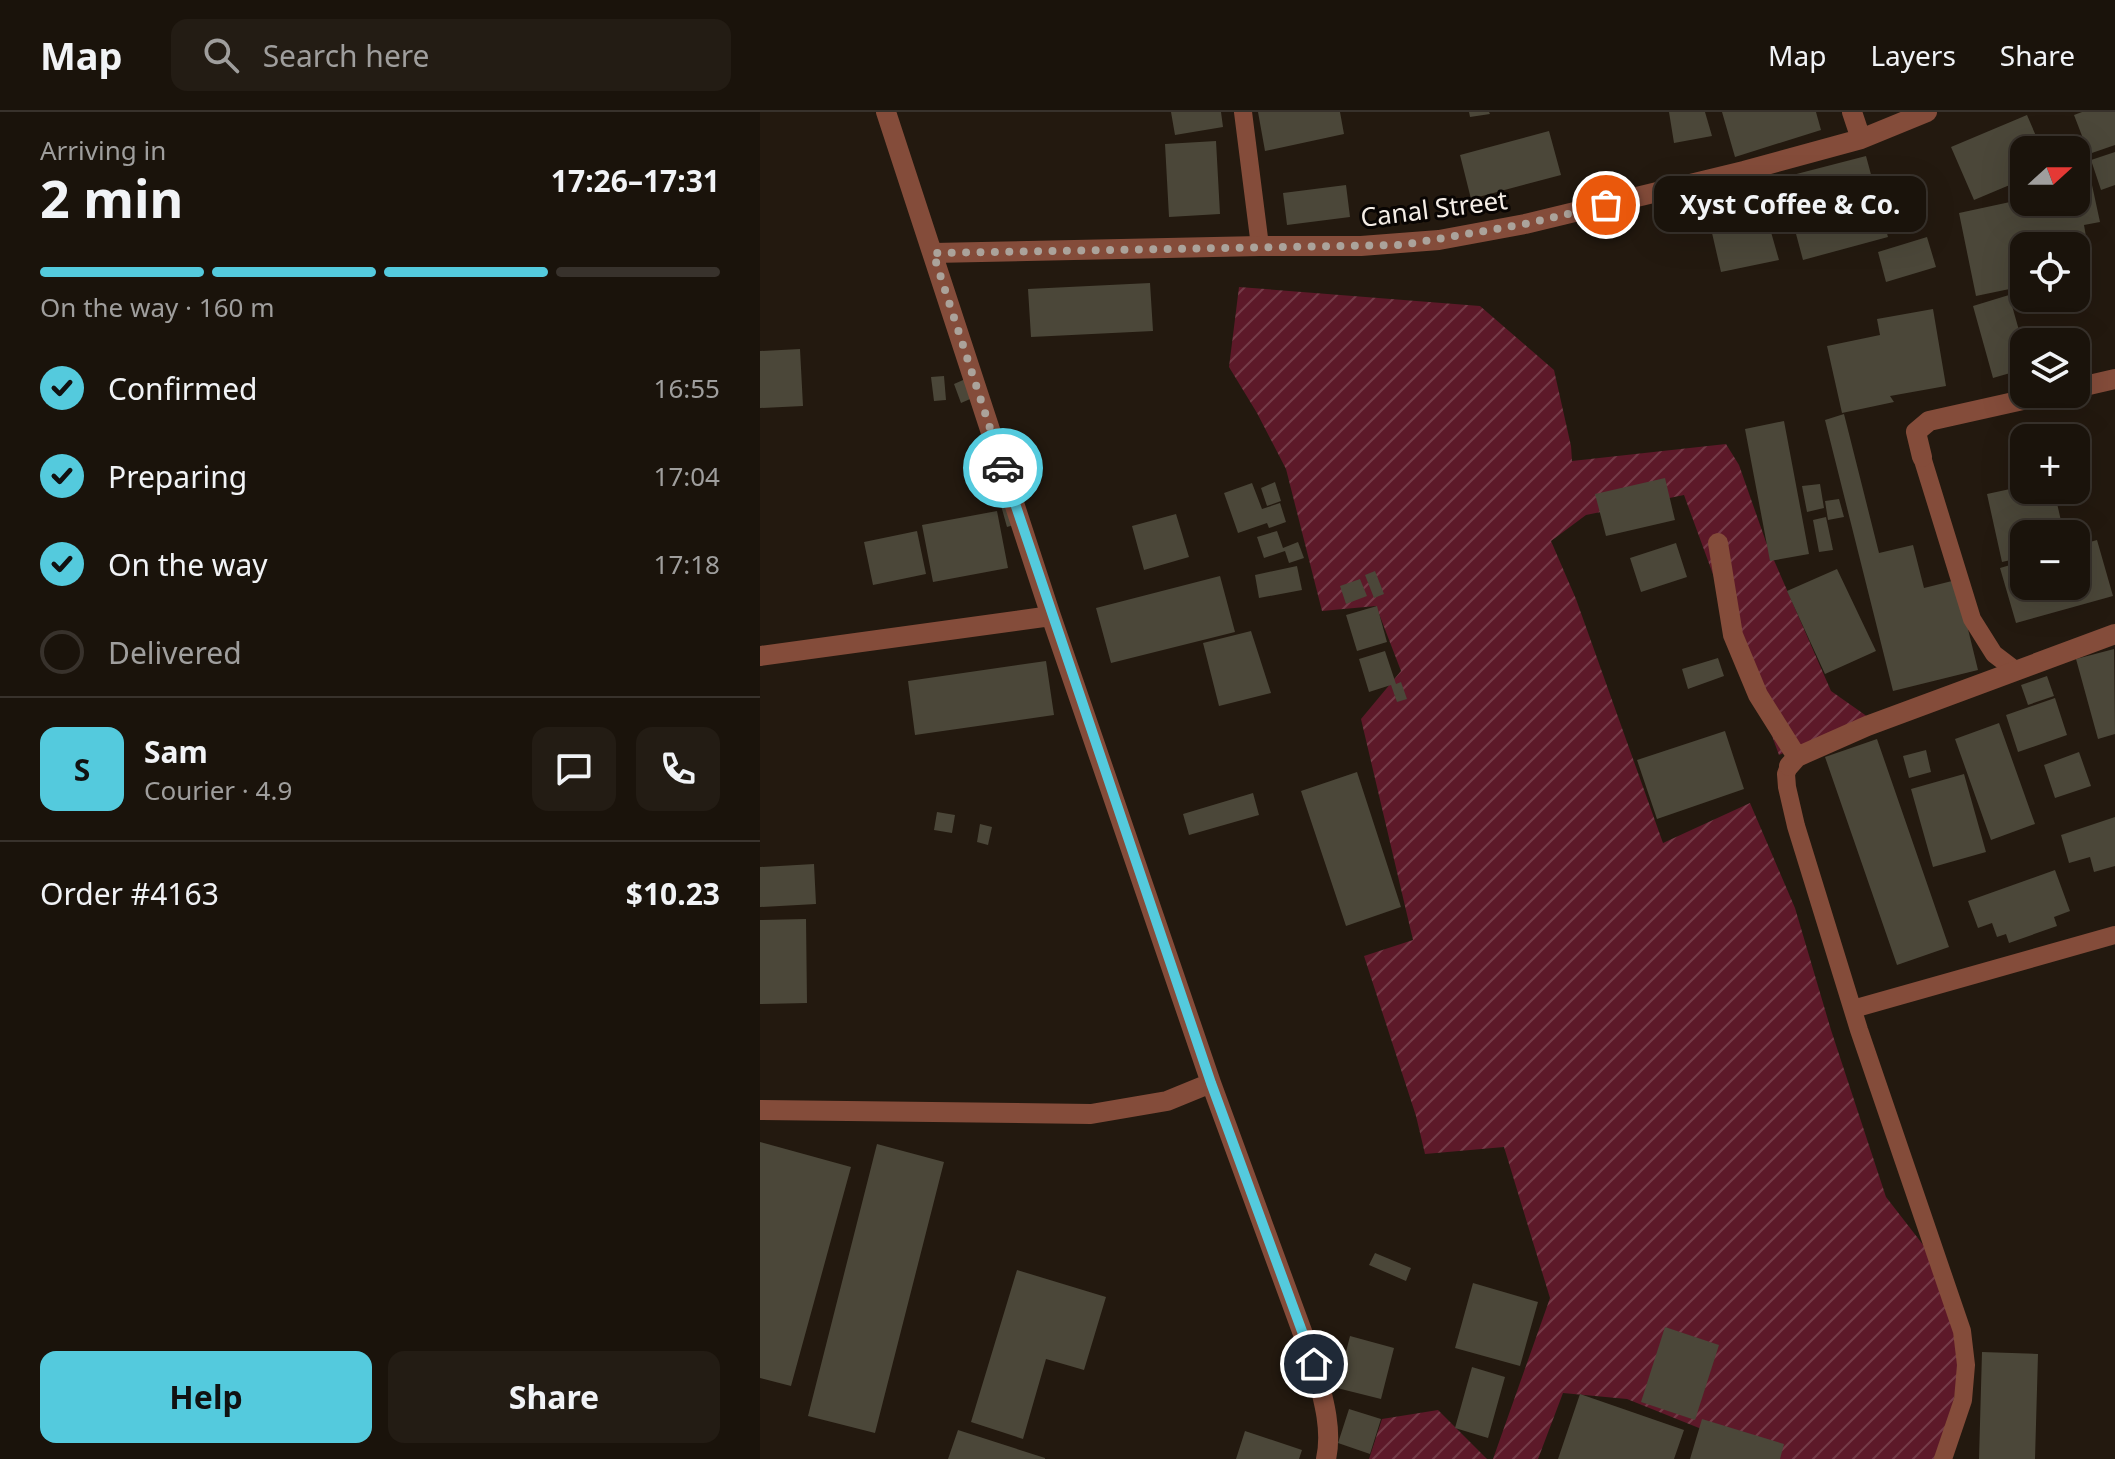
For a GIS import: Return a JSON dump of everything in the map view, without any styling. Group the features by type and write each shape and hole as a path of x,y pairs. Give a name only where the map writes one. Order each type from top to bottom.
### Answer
{"street":[{"path":"886,112 1051,616 1211,1083 1314,1364 1324,1403 1329,1447 1326,1459"},
{"path":"1852,112 1861,139"},
{"name":"Canal Street","path":"933,253 1402,245 1439,240 1606,205 1861,139 1927,112"},
{"path":"2090,385 2115,379"},
{"path":"1922,457 1916,432 1929,421 2010,403"},
{"path":"1718,543 1733,635 1758,695 1793,761 1867,726 2115,634"},
{"path":"760,656 1051,616"},
{"path":"760,1110 1091,1114 1167,1101 1211,1083"}],"lane":[{"path":"1243,112 1260,246"},
{"path":"1922,457 1972,619 1994,654 2015,670"},
{"path":"1793,761 1786,774 1796,826 1853,1009 1962,1331 1966,1365 1963,1400 1943,1459"},
{"path":"1853,1009 2115,935"}],"shaded area":[{"path":"1239,287 1480,306 1554,370 1572,461 1726,444 1739,465 1766,542 1831,691 1868,717 1779,755 1684,495 1586,515 1551,541 1576,599 1663,843 1750,803 1795,908 1886,1197 1924,1246 1964,1353 1941,1459 1776,1459 1627,1399 1563,1393 1538,1459 1493,1459 1550,1298 1504,1147 1425,1154 1416,1116 1364,956 1413,940 1361,719 1401,671 1376,606 1322,611 1286,469 1229,367"},
{"path":"1438,1410 1487,1459 1369,1459 1382,1419"}],"building":[{"path":"1171,112 1221,112 1223,127 1175,135"},
{"path":"1258,112 1340,112 1344,134 1265,151"},
{"path":"1469,112 1489,112 1490,114 1470,117"},
{"path":"1669,112 1705,112 1712,136 1674,143"},
{"path":"1722,112 1816,112 1821,130 1735,157"},
{"path":"2082,112 2115,112 2115,145 2090,154 2090,136 2082,136 2074,115"},
{"path":"2027,115 2036,136 2010,136 2010,185 1974,200 1951,147"},
{"path":"1549,131 1561,175 1471,199 1460,155"},
{"path":"1216,141 1220,214 1169,217 1165,144"},
{"path":"2115,152 2115,185 2101,190 2091,160"},
{"path":"1866,156 1888,237 1803,260 1781,178"},
{"path":"1346,185 1350,217 1287,225 1283,193"},
{"path":"2090,185 2100,222 2084,225 2085,232 2010,232 2010,289 1976,296 1959,213 2010,202 2010,216 2090,216"},
{"path":"1767,218 1779,260 1721,272 1712,233"},
{"path":"1927,237 1936,267 1886,282 1878,252"},
{"path":"1150,283 1153,331 1031,337 1028,289"},
{"path":"2009,295 2010,312 2014,312 2018,328 2010,328 2010,373 1993,378 1973,306"},
{"path":"1933,309 1946,386 1890,396 1894,402 1842,413 1827,346 1880,335 1877,319"},
{"path":"800,349 803,406 760,408 760,351"},
{"path":"944,376 946,400 934,401 931,377"},
{"path":"970,377 977,396 961,403 954,384"},
{"path":"1844,414 1879,553 1913,545 1924,588 1956,580 1978,670 1893,691 1825,420"},
{"path":"1784,421 1809,554 1770,561 1745,429"},
{"path":"1665,478 1675,520 1606,536 1595,494"},
{"path":"1275,482 1281,501 1267,506 1261,488"},
{"path":"1252,483 1262,509 1280,503 1286,522 1269,528 1267,523 1238,533 1224,493"},
{"path":"1820,484 1824,508 1807,512 1802,486"},
{"path":"2010,489 2010,504 2057,504 2061,520 2010,520 2010,560 2002,562 1987,494"},
{"path":"1011,499 1017,524 1007,527 1000,502"},
{"path":"1839,499 1844,517 1828,520 1825,501"},
{"path":"997,511 1008,568 933,582 922,525"},
{"path":"1176,514 1189,557 1144,570 1132,526"},
{"path":"1826,517 1833,550 1819,552 1813,520"},
{"path":"917,531 926,574 873,585 864,542"},
{"path":"1277,531 1283,548 1298,542 1304,558 1289,563 1285,551 1264,558 1257,537"},
{"path":"2097,540 2113,596 2016,623 2000,568 2010,565 2010,600 2090,600 2090,542"},
{"path":"1676,543 1687,577 1641,592 1630,558"},
{"path":"1297,566 1302,590 1259,598 1255,575"},
{"path":"1837,569 1876,651 1825,674 1787,591"},
{"path":"1375,571 1384,594 1374,598 1365,575"},
{"path":"1220,576 1235,632 1111,663 1096,608"},
{"path":"1360,579 1367,596 1346,604 1340,586"},
{"path":"1377,606 1387,642 1357,651 1346,615"},
{"path":"1251,631 1271,693 1219,706 1203,643"},
{"path":"2114,649 2115,734 2098,739 2076,659"},
{"path":"1385,651 1396,684 1401,682 1407,699 1397,702 1391,685 1369,692 1359,659"},
{"path":"1718,658 1724,676 1688,689 1682,669"},
{"path":"1046,661 1054,715 915,735 908,681"},
{"path":"2047,676 2054,696 2028,705 2021,685"},
{"path":"2055,698 2067,735 2018,752 2006,715"},
{"path":"1999,723 2035,824 1991,840 1955,739"},
{"path":"1725,731 1744,789 1657,819 1637,760"},
{"path":"1877,739 1949,947 1897,965 1825,757"},
{"path":"1926,750 1931,772 1909,778 1903,756"},
{"path":"2079,752 2091,786 2055,798 2044,765"},
{"path":"1357,772 1401,907 1346,926 1301,791"},
{"path":"1964,774 1986,852 1933,867 1911,789"},
{"path":"1253,793 1259,815 1189,835 1183,814"},
{"path":"937,812 955,815 952,833 934,830"},
{"path":"2115,817 2115,866 2094,872 2090,857 2069,863 2061,835"},
{"path":"980,824 992,827 988,845 977,842"},
{"path":"814,864 816,904 760,907 760,867"},
{"path":"2055,870 2070,911 2054,917 2057,926 2009,943 2006,934 1997,937 1992,923 1978,928 1968,901"},
{"path":"806,919 807,1003 760,1004 760,920"},
{"path":"760,1142 851,1167 791,1386 760,1378"},
{"path":"877,1144 944,1162 875,1433 808,1416"},
{"path":"1375,1253 1411,1268 1406,1281 1369,1265"},
{"path":"1017,1270 1106,1297 1084,1370 1046,1359 1023,1439 971,1422"},
{"path":"1473,1283 1538,1302 1520,1366 1455,1348"},
{"path":"1665,1327 1719,1345 1695,1420 1641,1402"},
{"path":"1350,1336 1394,1348 1381,1399 1337,1388"},
{"path":"1982,1352 2038,1354 2035,1459 1979,1459"},
{"path":"1472,1367 1505,1377 1488,1438 1455,1428"},
{"path":"1580,1394 1684,1430 1674,1459 1558,1459"},
{"path":"1349,1409 1381,1419 1370,1454 1338,1443"},
{"path":"1702,1419 1784,1444 1780,1459 1690,1459"},
{"path":"958,1430 1045,1458 1045,1459 948,1459"},
{"path":"1245,1431 1302,1450 1299,1459 1236,1459"}],"way so far":[{"path":"1003,468 933,253 1402,245 1525,224 1606,205"}],"place":[{"name":"Xyst Coffee & Co.","path":"1606,205"}],"route":[{"path":"1003,468 1211,1083 1314,1364"}]}
